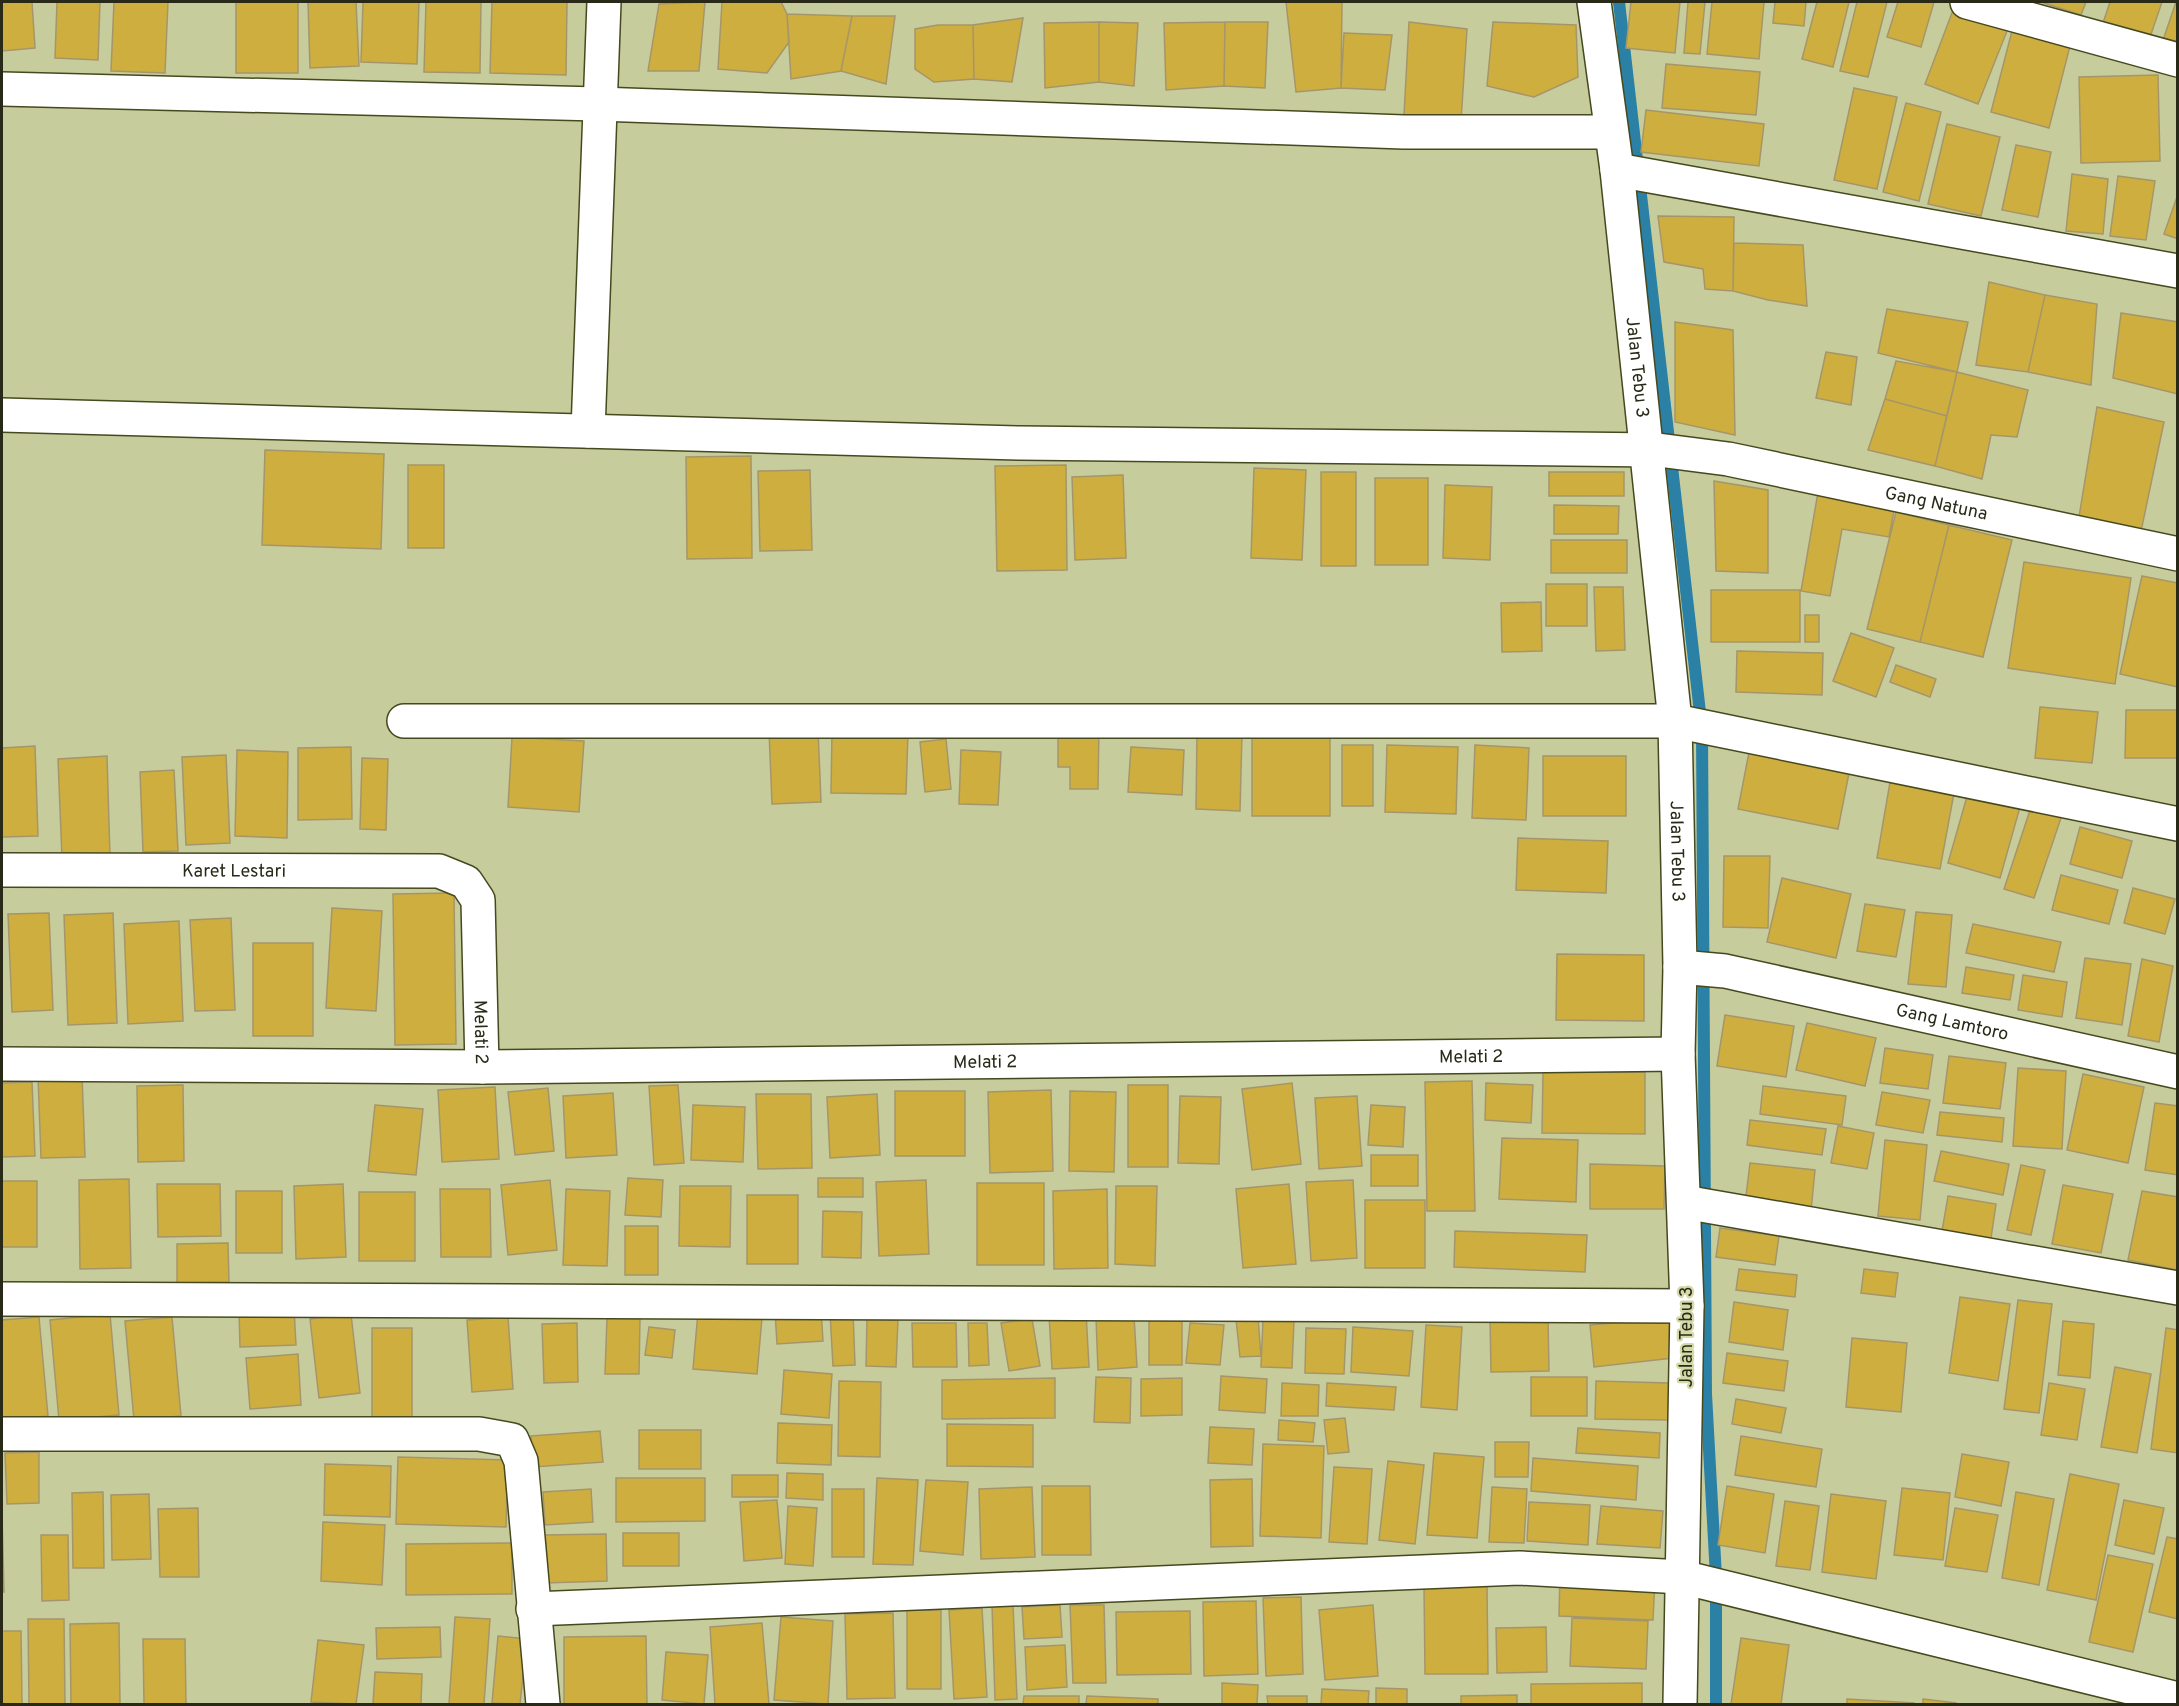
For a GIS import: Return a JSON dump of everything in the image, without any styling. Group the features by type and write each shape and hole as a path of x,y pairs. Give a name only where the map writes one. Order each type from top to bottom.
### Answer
{"street":[{"path":"588,431 598,104 604,2"},
{"name":"Jalan Tebu 3","path":"1594,2 1611,132 1633,171 1652,450 1680,722 1685,968 1678,1054 1691,1203 1687,1306 1690,1579 1680,1704"},
{"path":"1967,2 2178,60"},
{"path":"2,89 598,104 1404,132 1611,132"},
{"path":"1633,171 2178,271"},
{"name":"Gang Natuna","path":"2,415 1019,443 1652,450 1695,454 2178,554"},
{"path":"404,721 1680,722 2178,824"},
{"name":"Karet Lestari","path":"2,870 439,871 466,882"},
{"name":"Melati 2","path":"466,882 478,900 482,1067 1678,1054"},
{"name":"Gang Lamtoro","path":"1685,968 1725,971 2178,1072"},
{"path":"2,1064 482,1067"},
{"path":"1691,1203 2178,1288"},
{"path":"2,1299 1687,1306"},
{"path":"2,1434 478,1434 512,1440 521,1461 543,1704"},
{"path":"533,1609 1519,1568 1690,1579 2178,1699"}],"building":[{"path":"2,2 32,2 35,48 2,51"},
{"path":"57,2 100,2 98,60 55,58"},
{"path":"114,2 168,2 165,73 111,71"},
{"path":"236,2 298,2 298,73 236,73"},
{"path":"308,2 356,2 359,66 310,68"},
{"path":"363,2 419,2 417,64 361,62"},
{"path":"426,2 481,2 480,73 424,72"},
{"path":"492,2 567,2 566,75 490,73"},
{"path":"705,2 699,71 648,71 659,4"},
{"path":"722,2 781,2 787,14 789,42 767,73 718,69"},
{"path":"1286,2 1342,2 1341,88 1296,92"},
{"path":"1631,2 1680,2 1675,53 1626,48"},
{"path":"1688,2 1705,2 1700,54 1684,53"},
{"path":"1712,2 1764,2 1759,59 1707,54"},
{"path":"1775,2 1806,2 1804,26 1773,23"},
{"path":"1817,2 1849,2 1833,67 1802,59"},
{"path":"1857,2 1887,2 1868,77 1840,71"},
{"path":"1898,2 1934,2 1921,47 1887,37"},
{"path":"2041,2 2086,2 2081,15"},
{"path":"2110,2 2162,2 2149,40 2102,26"},
{"path":"2176,2 2178,2 2178,51 2161,46"},
{"path":"1955,5 2009,26 1978,104 1925,84"},
{"path":"787,14 852,16 841,71 791,79"},
{"path":"852,16 895,16 886,84 841,71"},
{"path":"1023,18 1012,82 974,79 973,25"},
{"path":"1099,22 1099,82 1045,88 1044,23"},
{"path":"1099,22 1138,23 1134,86 1099,82"},
{"path":"1225,22 1224,86 1166,90 1164,23"},
{"path":"1225,22 1268,22 1265,88 1224,86"},
{"path":"1409,22 1467,29 1461,121 1404,115"},
{"path":"1493,22 1576,25 1578,77 1534,97 1487,86"},
{"path":"938,25 973,25 974,79 934,82 915,69 915,29"},
{"path":"2012,31 2070,46 2049,128 1991,112"},
{"path":"1344,33 1392,35 1385,90 1341,88"},
{"path":"1666,64 1760,72 1756,115 1662,108"},
{"path":"2158,75 2160,161 2081,163 2079,77"},
{"path":"1854,88 1897,97 1877,189 1834,180"},
{"path":"1906,103 1941,112 1919,201 1883,192"},
{"path":"1646,110 1764,124 1759,166 1641,152"},
{"path":"1947,124 2000,137 1981,216 1928,204"},
{"path":"2016,145 2051,152 2038,217 2002,210"},
{"path":"2072,174 2108,179 2103,234 2066,231"},
{"path":"2118,176 2155,181 2146,240 2110,236"},
{"path":"2178,194 2178,239 2164,234"},
{"path":"1658,216 1734,217 1733,291 1705,289 1703,269 1664,262"},
{"path":"1734,243 1803,245 1807,306 1768,300 1733,291"},
{"path":"1989,282 2045,295 2028,372 1976,365"},
{"path":"2045,295 2097,304 2091,385 2028,372"},
{"path":"1887,309 1968,322 1957,372 1878,353"},
{"path":"2121,313 2178,322 2178,394 2113,378"},
{"path":"1675,322 1733,330 1735,435 1675,422"},
{"path":"1826,352 1857,357 1851,405 1816,398"},
{"path":"1896,361 1957,372 1947,416 1885,399"},
{"path":"1957,372 2028,390 2017,437 1991,435 1982,479 1935,466"},
{"path":"1885,399 1947,416 1935,466 1868,450"},
{"path":"2097,407 2164,422 2140,536 2078,523"},
{"path":"265,450 384,454 381,549 262,545"},
{"path":"751,456 752,558 687,559 686,457"},
{"path":"408,465 444,465 444,548 408,548"},
{"path":"1066,465 1067,570 997,571 995,466"},
{"path":"1254,468 1306,470 1302,560 1251,558"},
{"path":"810,470 812,550 760,551 758,471"},
{"path":"1321,472 1356,472 1356,566 1321,566"},
{"path":"1549,472 1624,472 1624,496 1549,496"},
{"path":"1123,475 1126,558 1075,560 1072,477"},
{"path":"1375,478 1428,478 1428,565 1375,565"},
{"path":"1714,481 1768,490 1768,573 1716,571"},
{"path":"1445,485 1492,487 1490,560 1443,558"},
{"path":"1818,492 1895,505 1889,537 1842,529 1830,596 1801,591"},
{"path":"1554,505 1619,506 1618,534 1554,534"},
{"path":"1896,512 1949,525 1920,642 1867,629"},
{"path":"1949,525 2012,540 1983,657 1920,642"},
{"path":"1551,540 1627,540 1627,573 1551,573"},
{"path":"2024,562 2131,578 2115,684 2008,668"},
{"path":"2142,576 2178,583 2178,687 2120,674"},
{"path":"1546,584 1587,584 1587,626 1546,626"},
{"path":"1594,587 1623,587 1625,650 1596,651"},
{"path":"1711,590 1800,590 1800,642 1711,642"},
{"path":"1541,602 1542,651 1502,652 1501,603"},
{"path":"1805,615 1819,615 1819,642 1805,642"},
{"path":"1851,633 1894,648 1876,697 1833,681"},
{"path":"1737,651 1823,653 1822,695 1736,692"},
{"path":"1896,665 1936,679 1930,697 1890,682"},
{"path":"2040,707 2098,712 2092,763 2035,758"},
{"path":"2126,710 2178,710 2178,758 2125,758"},
{"path":"1058,726 1099,726 1098,789 1070,789 1070,767 1058,767"},
{"path":"818,729 821,802 772,804 769,731"},
{"path":"832,731 908,733 906,794 831,793"},
{"path":"1197,734 1242,734 1240,811 1196,809"},
{"path":"1252,736 1330,736 1330,816 1252,816"},
{"path":"512,737 584,741 579,812 508,807"},
{"path":"946,739 951,789 925,792 920,742"},
{"path":"1751,742 1851,763 1838,829 1738,809"},
{"path":"1342,745 1373,745 1373,806 1342,806"},
{"path":"1387,745 1458,747 1456,814 1385,812"},
{"path":"1475,745 1529,748 1526,820 1472,818"},
{"path":"35,746 38,836 2,837 2,748"},
{"path":"351,747 352,819 298,820 298,748"},
{"path":"1131,747 1184,750 1182,795 1128,792"},
{"path":"237,750 288,752 287,838 235,836"},
{"path":"961,750 1001,752 998,805 959,804"},
{"path":"226,755 230,843 186,845 182,757"},
{"path":"107,756 110,856 62,858 58,759"},
{"path":"1543,756 1626,756 1626,816 1543,816"},
{"path":"362,758 388,759 386,830 360,829"},
{"path":"174,770 178,851 143,852 140,772"},
{"path":"1890,782 1954,793 1940,869 1877,858"},
{"path":"1968,793 2020,807 2000,878 1948,863"},
{"path":"2034,798 2064,809 2034,898 2004,889"},
{"path":"2080,827 2132,841 2122,878 2070,864"},
{"path":"1518,838 1608,841 1606,893 1516,890"},
{"path":"1724,856 1770,856 1768,928 1723,927"},
{"path":"2061,875 2118,890 2109,924 2052,910"},
{"path":"1782,878 1851,894 1836,958 1767,942"},
{"path":"2133,888 2175,899 2165,934 2124,923"},
{"path":"454,893 456,1044 395,1045 393,894"},
{"path":"1865,904 1905,910 1896,957 1857,951"},
{"path":"332,908 382,911 376,1011 326,1008"},
{"path":"1916,912 1952,915 1946,987 1908,984"},
{"path":"49,913 53,1010 12,1012 8,914"},
{"path":"113,913 117,1023 68,1025 64,915"},
{"path":"231,918 235,1010 195,1011 190,920"},
{"path":"179,921 183,1021 128,1024 124,924"},
{"path":"1973,924 2061,942 2054,972 1966,953"},
{"path":"253,943 313,943 313,1036 253,1036"},
{"path":"1557,954 1644,955 1644,1021 1556,1020"},
{"path":"2085,958 2131,964 2122,1025 2076,1018"},
{"path":"2142,959 2173,966 2159,1042 2128,1036"},
{"path":"1966,967 2014,975 2010,1000 1962,993"},
{"path":"2023,975 2067,982 2062,1017 2018,1010"},
{"path":"1725,1015 1794,1026 1786,1077 1717,1066"},
{"path":"1807,1023 1876,1038 1865,1086 1796,1070"},
{"path":"1885,1048 1933,1055 1928,1089 1880,1083"},
{"path":"1949,1056 2006,1063 2000,1109 1943,1103"},
{"path":"2018,1068 2066,1071 2062,1149 2013,1146"},
{"path":"1543,1072 1645,1072 1645,1134 1542,1133"},
{"path":"2083,1074 2144,1087 2128,1163 2067,1150"},
{"path":"82,1075 85,1157 41,1158 38,1077"},
{"path":"1472,1081 1475,1211 1427,1211 1425,1082"},
{"path":"32,1082 35,1156 2,1157 2,1083"},
{"path":"1292,1083 1301,1164 1252,1170 1242,1089"},
{"path":"1486,1083 1533,1085 1531,1123 1485,1120"},
{"path":"183,1085 184,1161 138,1162 137,1086"},
{"path":"678,1085 684,1163 654,1165 649,1086"},
{"path":"1128,1085 1168,1085 1168,1167 1128,1167"},
{"path":"1763,1086 1846,1096 1842,1125 1760,1114"},
{"path":"495,1087 499,1159 442,1162 438,1090"},
{"path":"548,1088 554,1151 515,1155 508,1092"},
{"path":"1051,1090 1053,1171 990,1173 988,1092"},
{"path":"895,1091 965,1091 965,1156 895,1156"},
{"path":"1070,1091 1116,1092 1114,1172 1069,1171"},
{"path":"1882,1092 1930,1100 1923,1133 1876,1125"},
{"path":"613,1093 617,1155 566,1158 563,1096"},
{"path":"756,1094 811,1094 812,1168 758,1169"},
{"path":"877,1094 880,1155 830,1158 827,1097"},
{"path":"1180,1096 1221,1097 1219,1164 1178,1163"},
{"path":"1357,1096 1362,1166 1319,1169 1315,1098"},
{"path":"2155,1103 2178,1106 2178,1175 2145,1170"},
{"path":"375,1105 423,1109 416,1175 368,1171"},
{"path":"693,1105 745,1107 743,1162 691,1160"},
{"path":"1371,1105 1405,1107 1403,1147 1368,1145"},
{"path":"1940,1112 2004,1118 2002,1142 1937,1135"},
{"path":"1750,1120 1826,1129 1822,1155 1747,1145"},
{"path":"1838,1126 1874,1133 1867,1169 1831,1163"},
{"path":"1502,1138 1578,1140 1576,1202 1499,1199"},
{"path":"1885,1140 1927,1145 1920,1220 1878,1216"},
{"path":"1941,1151 2009,1164 2003,1195 1934,1181"},
{"path":"1371,1155 1418,1155 1418,1186 1371,1186"},
{"path":"1750,1163 1815,1170 1811,1211 1745,1204"},
{"path":"1590,1164 1665,1166 1664,1209 1590,1209"},
{"path":"2021,1165 2045,1170 2031,1235 2007,1230"},
{"path":"628,1178 663,1180 661,1217 625,1215"},
{"path":"818,1178 863,1178 863,1197 818,1197"},
{"path":"129,1179 131,1268 80,1269 79,1180"},
{"path":"550,1180 557,1250 508,1255 501,1185"},
{"path":"926,1180 929,1254 879,1256 876,1182"},
{"path":"1353,1180 1357,1258 1311,1261 1306,1182"},
{"path":"2,1181 37,1181 37,1247 2,1247"},
{"path":"977,1183 1044,1183 1044,1265 977,1265"},
{"path":"157,1184 220,1184 221,1236 158,1237"},
{"path":"343,1184 346,1257 296,1259 294,1186"},
{"path":"1289,1184 1296,1264 1243,1268 1236,1189"},
{"path":"2063,1185 2113,1194 2101,1253 2052,1244"},
{"path":"680,1186 731,1186 730,1247 679,1246"},
{"path":"1116,1186 1157,1186 1155,1266 1115,1264"},
{"path":"440,1189 490,1189 491,1257 441,1257"},
{"path":"566,1189 610,1191 607,1266 563,1265"},
{"path":"1107,1189 1108,1268 1054,1269 1053,1191"},
{"path":"236,1191 282,1191 282,1253 236,1253"},
{"path":"2142,1191 2178,1197 2177,1270 2128,1260"},
{"path":"359,1192 415,1192 415,1261 359,1261"},
{"path":"747,1195 798,1195 798,1264 747,1264"},
{"path":"1948,1196 1996,1204 1990,1245 1941,1237"},
{"path":"1365,1200 1425,1200 1425,1268 1365,1268"},
{"path":"823,1211 862,1212 861,1258 822,1257"},
{"path":"625,1226 658,1226 658,1275 625,1275"},
{"path":"1720,1228 1779,1236 1775,1265 1716,1257"},
{"path":"1455,1231 1587,1235 1585,1272 1454,1267"},
{"path":"228,1243 229,1282 177,1283 177,1244"},
{"path":"1739,1269 1797,1275 1795,1297 1736,1290"},
{"path":"1864,1269 1898,1273 1895,1297 1861,1293"},
{"path":"1960,1297 2010,1304 1998,1381 1949,1373"},
{"path":"2018,1300 2052,1304 2039,1413 2004,1409"},
{"path":"1734,1302 1788,1310 1783,1350 1729,1342"},
{"path":"294,1308 296,1345 240,1347 239,1310"},
{"path":"821,1310 823,1341 777,1344 775,1312"},
{"path":"698,1312 762,1318 757,1374 693,1369"},
{"path":"853,1312 855,1365 833,1366 830,1313"},
{"path":"1086,1312 1089,1367 1052,1369 1049,1314"},
{"path":"110,1314 119,1415 59,1420 50,1320"},
{"path":"351,1314 360,1393 319,1398 310,1319"},
{"path":"1134,1316 1137,1367 1098,1370 1096,1318"},
{"path":"39,1317 48,1416 2,1420 2,1320"},
{"path":"172,1317 181,1416 134,1420 125,1321"},
{"path":"508,1317 513,1389 472,1392 467,1320"},
{"path":"1149,1317 1182,1317 1182,1365 1149,1365"},
{"path":"1258,1317 1261,1356 1240,1357 1236,1319"},
{"path":"1490,1317 1548,1317 1549,1371 1491,1372"},
{"path":"607,1318 640,1319 639,1374 605,1374"},
{"path":"1669,1318 1673,1358 1594,1367 1590,1325"},
{"path":"867,1319 898,1320 896,1367 866,1366"},
{"path":"1032,1319 1040,1366 1009,1371 1001,1323"},
{"path":"1263,1319 1294,1320 1292,1368 1261,1367"},
{"path":"2063,1321 2094,1324 2090,1378 2058,1375"},
{"path":"577,1323 578,1382 544,1383 542,1324"},
{"path":"912,1323 956,1323 957,1367 913,1367"},
{"path":"968,1323 987,1323 989,1365 969,1366"},
{"path":"1190,1323 1224,1325 1220,1365 1186,1363"},
{"path":"1426,1325 1462,1327 1457,1410 1421,1407"},
{"path":"649,1327 675,1330 672,1358 645,1355"},
{"path":"1353,1327 1413,1331 1409,1376 1351,1372"},
{"path":"372,1328 412,1328 412,1427 372,1427"},
{"path":"1306,1328 1346,1329 1344,1374 1305,1373"},
{"path":"2166,1328 2178,1330 2178,1453 2151,1449"},
{"path":"1852,1338 1907,1343 1901,1412 1846,1407"},
{"path":"1727,1353 1788,1361 1784,1391 1723,1383"},
{"path":"298,1354 301,1405 250,1409 246,1358"},
{"path":"2115,1367 2151,1374 2137,1453 2101,1447"},
{"path":"784,1370 832,1374 829,1418 781,1414"},
{"path":"1221,1376 1267,1379 1265,1413 1219,1410"},
{"path":"1096,1377 1131,1378 1130,1423 1094,1422"},
{"path":"1531,1377 1587,1377 1587,1416 1531,1416"},
{"path":"1055,1378 1055,1418 942,1419 942,1380"},
{"path":"1182,1378 1182,1415 1141,1416 1141,1379"},
{"path":"839,1381 881,1382 880,1457 838,1456"},
{"path":"1596,1381 1669,1383 1668,1420 1595,1419"},
{"path":"1282,1383 1319,1385 1318,1416 1281,1416"},
{"path":"1327,1383 1396,1387 1394,1410 1326,1406"},
{"path":"2049,1383 2085,1389 2077,1440 2041,1435"},
{"path":"1736,1399 1786,1408 1781,1433 1732,1424"},
{"path":"1345,1418 1349,1452 1328,1454 1324,1420"},
{"path":"1279,1420 1315,1423 1313,1442 1278,1440"},
{"path":"778,1423 832,1425 831,1465 777,1463"},
{"path":"947,1424 1033,1425 1033,1467 947,1466"},
{"path":"1210,1427 1254,1429 1252,1465 1208,1463"},
{"path":"1578,1428 1660,1433 1659,1458 1576,1453"},
{"path":"639,1430 701,1430 701,1469 639,1469"},
{"path":"600,1431 603,1462 533,1467 531,1436"},
{"path":"1741,1436 1822,1449 1816,1487 1735,1475"},
{"path":"1495,1442 1529,1442 1528,1477 1495,1477"},
{"path":"1263,1444 1324,1446 1321,1538 1260,1536"},
{"path":"39,1452 39,1503 7,1504 5,1453"},
{"path":"1434,1453 1484,1457 1477,1538 1427,1535"},
{"path":"1962,1454 2009,1462 2001,1506 1955,1497"},
{"path":"398,1457 508,1460 506,1527 396,1524"},
{"path":"1533,1458 1638,1466 1636,1500 1531,1491"},
{"path":"1388,1461 1424,1465 1415,1544 1379,1540"},
{"path":"325,1464 391,1466 390,1517 324,1515"},
{"path":"1334,1467 1372,1469 1367,1544 1329,1542"},
{"path":"787,1473 823,1474 823,1500 786,1498"},
{"path":"2070,1474 2119,1484 2096,1600 2047,1590"},
{"path":"732,1475 778,1475 778,1497 732,1497"},
{"path":"616,1478 705,1478 705,1521 616,1522"},
{"path":"877,1478 918,1480 913,1565 873,1564"},
{"path":"1252,1479 1253,1546 1211,1547 1210,1480"},
{"path":"926,1480 968,1482 963,1555 920,1551"},
{"path":"1042,1486 1090,1486 1091,1555 1042,1555"},
{"path":"1727,1486 1774,1494 1765,1553 1718,1545"},
{"path":"1032,1487 1035,1557 981,1559 979,1489"},
{"path":"1492,1487 1527,1489 1524,1543 1489,1542"},
{"path":"1902,1488 1950,1493 1943,1560 1894,1555"},
{"path":"591,1489 593,1522 545,1525 543,1492"},
{"path":"832,1489 864,1489 864,1557 832,1557"},
{"path":"103,1492 104,1568 73,1568 72,1493"},
{"path":"2016,1492 2054,1499 2039,1585 2002,1578"},
{"path":"149,1494 151,1559 112,1560 111,1495"},
{"path":"1831,1494 1886,1501 1876,1579 1822,1572"},
{"path":"777,1500 782,1558 744,1561 740,1502"},
{"path":"2124,1500 2164,1508 2154,1554 2115,1545"},
{"path":"1785,1501 1819,1506 1810,1570 1776,1566"},
{"path":"1529,1502 1590,1505 1588,1545 1527,1541"},
{"path":"788,1506 817,1508 813,1566 785,1564"},
{"path":"1601,1506 1663,1511 1660,1548 1597,1544"},
{"path":"198,1508 199,1577 160,1577 158,1509"},
{"path":"1955,1508 1998,1515 1987,1572 1945,1566"},
{"path":"2,1515 4,1592 2,1592"},
{"path":"323,1522 385,1525 382,1585 321,1581"},
{"path":"623,1533 679,1533 679,1566 623,1566"},
{"path":"606,1534 607,1581 545,1583 544,1535"},
{"path":"41,1535 68,1535 69,1600 42,1601"},
{"path":"2167,1537 2178,1539 2178,1619 2149,1612"},
{"path":"512,1543 512,1594 406,1595 406,1544"},
{"path":"2108,1555 2153,1564 2133,1652 2089,1642"},
{"path":"1560,1575 1655,1579 1653,1620 1559,1616"},
{"path":"1487,1586 1488,1674 1425,1674 1424,1587"},
{"path":"1301,1597 1303,1674 1266,1676 1263,1598"},
{"path":"1256,1601 1258,1674 1204,1676 1203,1602"},
{"path":"1013,1605 1017,1699 995,1700 992,1606"},
{"path":"1060,1605 1062,1637 1024,1639 1022,1607"},
{"path":"1070,1605 1104,1605 1106,1683 1073,1683"},
{"path":"1373,1605 1378,1676 1325,1680 1319,1610"},
{"path":"982,1608 987,1697 954,1699 949,1610"},
{"path":"907,1610 941,1610 941,1689 907,1689"},
{"path":"1190,1611 1191,1674 1117,1675 1116,1612"},
{"path":"893,1613 895,1698 847,1699 845,1614"},
{"path":"455,1617 490,1619 484,1704 449,1704"},
{"path":"781,1617 833,1621 828,1704 774,1700"},
{"path":"1572,1618 1648,1621 1646,1669 1570,1666"},
{"path":"28,1619 64,1619 65,1704 29,1704"},
{"path":"119,1623 120,1704 71,1704 70,1624"},
{"path":"762,1623 769,1704 715,1704 710,1627"},
{"path":"440,1627 441,1657 377,1659 376,1628"},
{"path":"1546,1627 1547,1672 1497,1673 1496,1628"},
{"path":"2,1631 21,1631 22,1704 2,1704"},
{"path":"498,1636 527,1639 520,1704 492,1703"},
{"path":"646,1636 647,1704 564,1704 564,1637"},
{"path":"1741,1638 1789,1645 1781,1704 1731,1704"},
{"path":"143,1639 185,1639 186,1704 144,1704"},
{"path":"318,1640 364,1645 356,1704 311,1702"},
{"path":"1065,1645 1067,1687 1027,1690 1025,1647"},
{"path":"666,1652 708,1655 704,1704 662,1700"},
{"path":"375,1672 422,1674 421,1704 373,1704"},
{"path":"1222,1683 1258,1685 1257,1704 1222,1704"},
{"path":"1642,1683 1642,1704 1531,1704 1531,1684"},
{"path":"1376,1688 1407,1689 1407,1704 1376,1704"},
{"path":"1322,1689 1369,1691 1368,1704 1321,1704"},
{"path":"1517,1695 1517,1704 1461,1704 1461,1696"},
{"path":"1024,1696 1079,1696 1079,1704 1023,1704"},
{"path":"1087,1696 1158,1699 1158,1704 1086,1704"},
{"path":"1267,1696 1307,1696 1307,1704 1268,1704"},
{"path":"1847,1699 1914,1703 1914,1704 1847,1704"},
{"path":"1923,1699 1956,1703 1956,1704 1923,1704"}],"waterway":[{"path":"1619,2 1702,730 1706,1394 1716,1577 1716,1704"}]}
